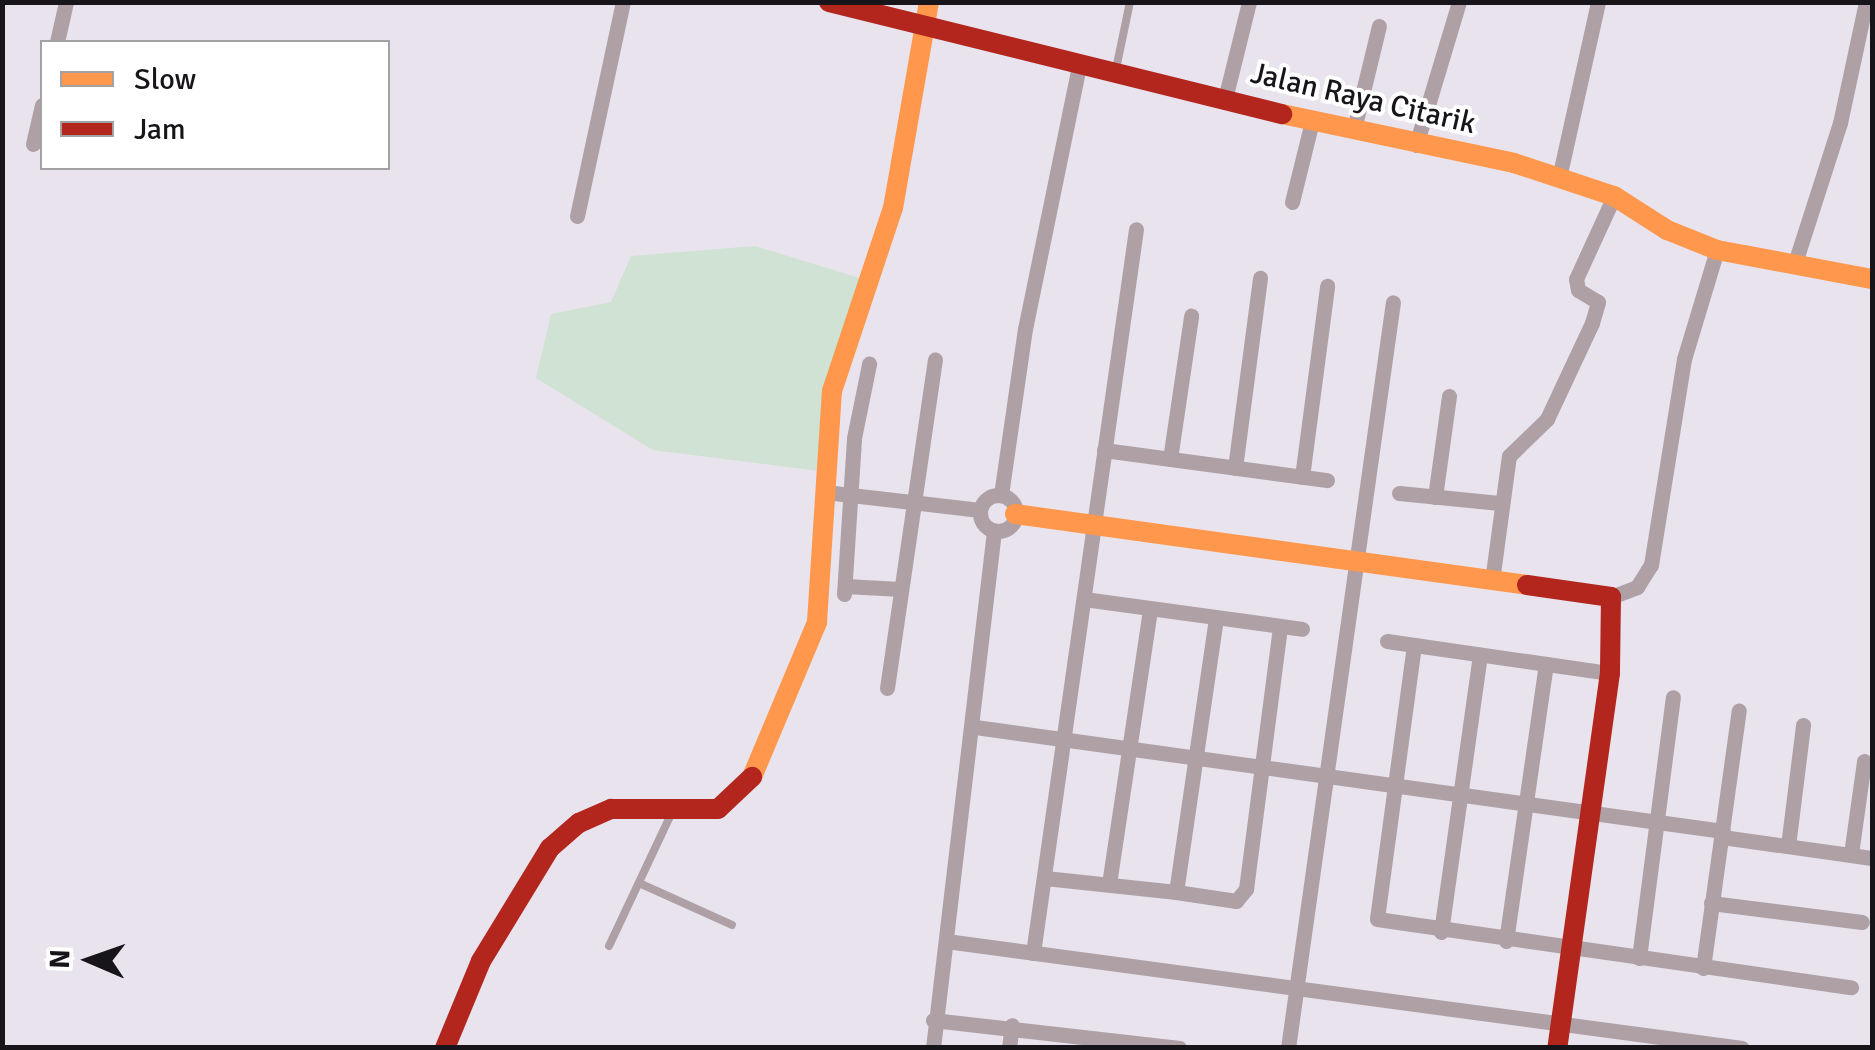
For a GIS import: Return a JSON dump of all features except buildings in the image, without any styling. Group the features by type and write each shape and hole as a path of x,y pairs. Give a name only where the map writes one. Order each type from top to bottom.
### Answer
{"street":[{"path":"57,40 66,2"},
{"path":"577,216 623,2"},
{"name":"Jalan Raya Citarik","path":"829,2 1559,178 1614,196 1667,230 1717,250 1872,279"},
{"path":"445,1048 481,960 550,848 579,822 612,809 718,809 732,802 768,747 818,622 832,390 893,208 929,2"},
{"path":"1225,99 1249,2"},
{"path":"1416,145 1460,2"},
{"path":"1559,178 1598,2"},
{"path":"1794,266 1840,123 1866,2"},
{"path":"1354,129 1379,26"},
{"path":"1078,65 1025,330 1001,496 1016,514 1092,528 1611,598 1637,587 1650,564 1684,359 1717,250"},
{"path":"34,144 40,115"},
{"path":"1292,202 1312,121"},
{"path":"1492,581 1500,503 1515,444 1547,420 1592,323 1598,302 1578,290 1576,279 1614,196"},
{"path":"1033,953 1136,229"},
{"path":"1235,468 1260,278"},
{"path":"1302,477 1327,286"},
{"path":"1288,1048 1393,302"},
{"path":"1170,459 1191,316"},
{"path":"887,688 935,360"},
{"path":"869,364 850,494 844,590 902,589"},
{"path":"1435,498 1450,396"},
{"path":"1104,450 1327,480"},
{"path":"825,492 980,510"},
{"path":"1399,493 1500,503"},
{"path":"994,531 983,523 980,510 988,498 1001,496"},
{"path":"994,531 1008,527 1016,514"},
{"path":"934,1048 932,1020 975,727 994,531"},
{"path":"1557,1048 1610,673 1611,598"},
{"path":"1084,600 1302,629"},
{"path":"1109,884 1150,610"},
{"path":"1176,892 1216,618"},
{"path":"1045,878 1236,901 1244,895 1280,626"},
{"path":"1386,641 1610,673"},
{"path":"1414,645 1378,919 1441,932 1851,987"},
{"path":"1441,932 1480,655"},
{"path":"1506,941 1546,664"},
{"path":"1639,958 1673,697"},
{"path":"1702,968 1739,710"},
{"path":"1788,846 1803,725"},
{"path":"975,727 1658,821 1872,858"},
{"path":"1851,854 1864,761"},
{"path":"1711,903 1862,922"},
{"path":"946,941 1742,1048"},
{"path":"932,1020 1012,1025 1178,1048"},
{"path":"1009,1048 1012,1025"}],"lane":[{"path":"1115,74 1130,2"},
{"path":"609,946 674,808"},
{"path":"638,882 732,925"}],"green space":[{"path":"755,246 876,283 835,397 819,471 653,450 536,378 551,314 611,302 631,256"}],"traffic: slow":[{"path":"752,777 817,622 832,391 893,208 929,2"},
{"path":"1282,114 1514,163 1614,196 1667,230 1717,250 1872,279"},
{"path":"1015,514 1527,585"}],"traffic: jam":[{"path":"829,2 1282,114"},
{"path":"1527,585 1611,597 1610,673 1557,1048"},
{"path":"445,1048 481,961 550,848 579,823 611,809 718,809 752,777"}]}
